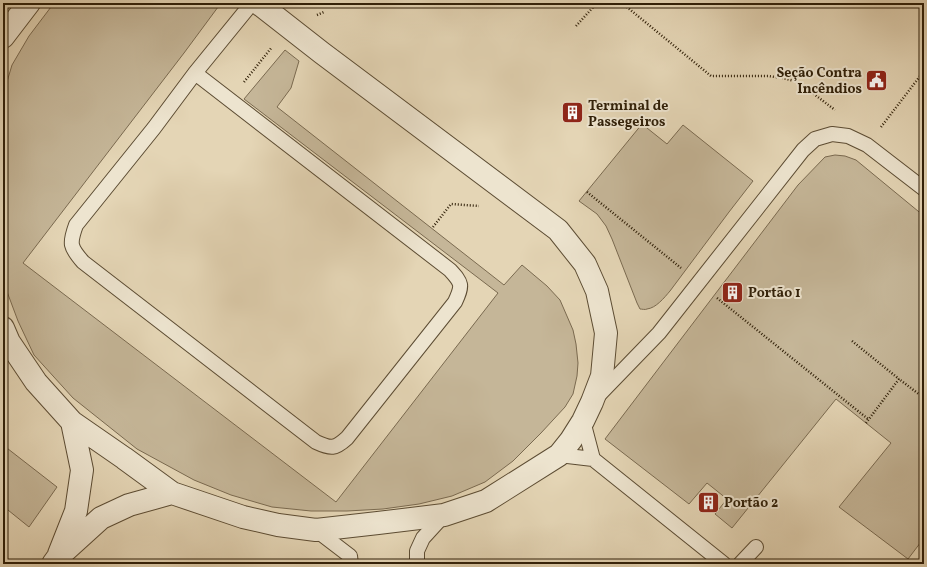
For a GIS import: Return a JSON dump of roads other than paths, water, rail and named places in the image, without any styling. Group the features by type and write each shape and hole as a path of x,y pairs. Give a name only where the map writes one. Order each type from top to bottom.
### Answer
{"street":[{"path":"3,37 29,3"},
{"path":"3,328 9,342 36,382 72,422 172,493 243,517 278,525 316,530 378,524 444,515 486,501 559,455 571,440 583,422 602,376 606,332 597,291 585,264 558,230 322,53 258,3"},
{"path":"55,560 76,511 82,470 72,422"},
{"path":"55,560 101,518 129,505 172,493"}],"lane":[{"path":"194,73 450,270 460,281 461,291 450,308 348,438 339,445 327,448 316,442 83,262 73,251 71,239 76,225 154,128 194,73 252,3"},
{"path":"592,402 659,333 803,150 815,139 832,134 848,136 867,145 924,189"},
{"path":"583,422 593,459"},
{"path":"559,455 593,459 724,564"},
{"path":"417,564 417,551 423,538 444,515"},
{"path":"316,530 350,556 351,564"},
{"path":"740,564 756,547"}],"place":[{"name":"Seção Contra Incêndios","path":"877,80"},
{"name":"Terminal de Passegeiros","path":"572,113"},
{"name":"Portão 1","path":"733,292"},
{"name":"Portão 2","path":"708,502"}]}
